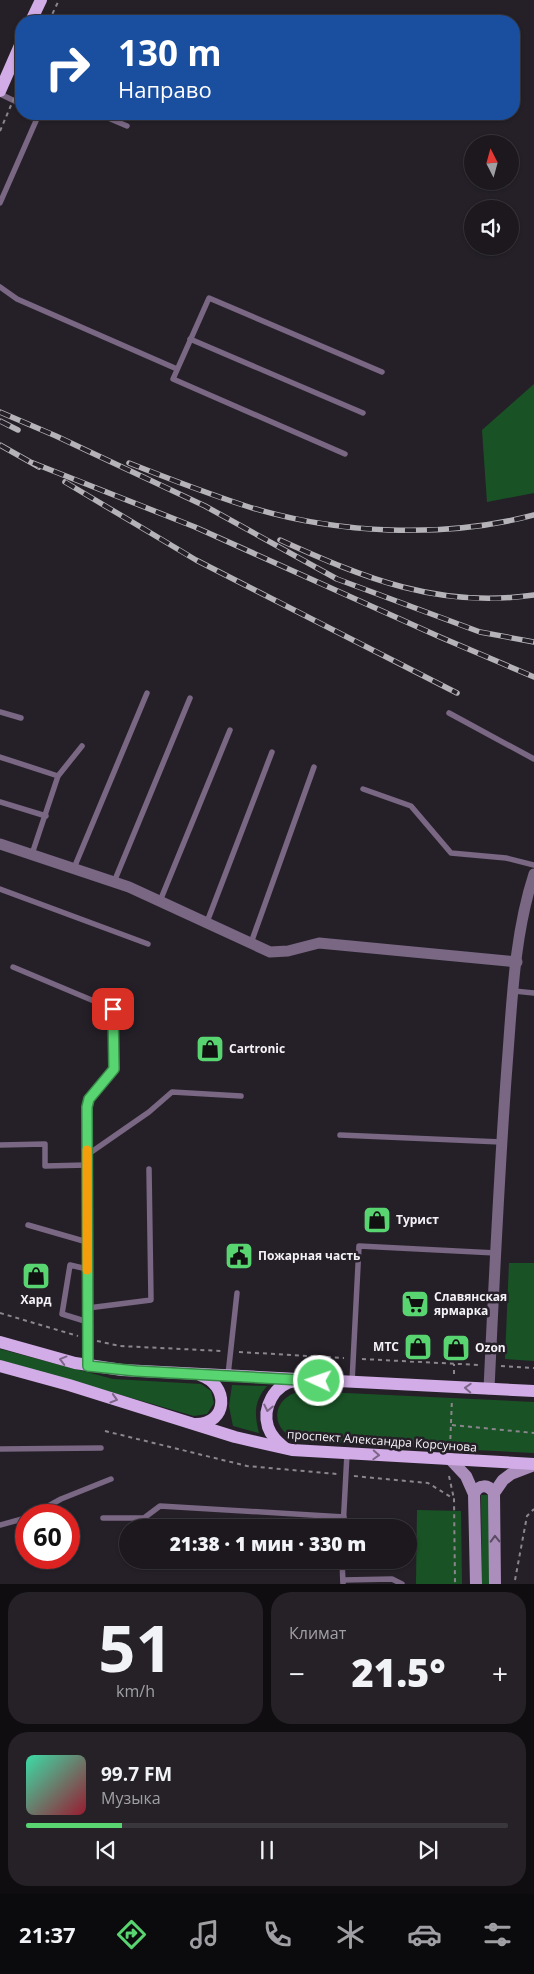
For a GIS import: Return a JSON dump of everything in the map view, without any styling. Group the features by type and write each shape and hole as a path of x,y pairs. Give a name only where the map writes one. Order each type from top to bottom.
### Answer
{"main road":[{"path":"34,15 41,0"},
{"path":"0,93 15,58"},
{"path":"0,1342 88,1366 190,1374 534,1391"},
{"name":"проспект Александра Корсунова","path":"0,1366 235,1437 292,1450 534,1464"},
{"path":"190,1374 211,1380 221,1395 218,1413 211,1420 202,1424 193,1424"},
{"path":"292,1450 275,1440 268,1428 266,1414 270,1400 278,1389 290,1382 303,1380"},
{"path":"450,1460 466,1476 474,1494 476,1584"},
{"path":"494,1493 511,1474 534,1464"},
{"path":"474,1494 482,1486 489,1487 494,1493 495,1584"}],"street":[{"path":"0,844 114,882 270,952 288,951 319,943 517,962"},
{"path":"489,1388 502,1142 514,991 527,895 534,874"}],"lane":[{"path":"0,93 15,101"},
{"path":"0,203 36,120"},
{"path":"113,120 127,126"},
{"path":"0,287 17,299 177,369"},
{"path":"345,454 173,379 190,339 209,298 382,372"},
{"path":"190,339 363,413"},
{"path":"74,868 147,693"},
{"path":"114,882 190,698"},
{"path":"0,712 21,718"},
{"path":"449,713 534,759"},
{"path":"160,901 230,730"},
{"path":"32,854 58,776 82,746"},
{"path":"206,923 272,752"},
{"path":"0,757 58,776"},
{"path":"251,943 314,767"},
{"path":"363,790 411,806 451,853 506,858 534,865"},
{"path":"0,802 46,816"},
{"path":"0,889 148,944"},
{"path":"13,967 113,1009 114,1069 89,1099 87,1107 88,1366"},
{"path":"514,991 534,993"},
{"path":"87,1155 149,1112 172,1092 241,1096"},
{"path":"340,1135 502,1142"},
{"path":"0,1145 45,1144 46,1166 87,1165"},
{"path":"88,1308 151,1300 149,1169"},
{"path":"28,1225 87,1242"},
{"path":"352,1382 359,1246 496,1253"},
{"path":"87,1269 70,1265 62,1314 88,1322"},
{"path":"228,1375 237,1293"},
{"path":"0,1449 101,1448"},
{"path":"344,1519 347,1454"},
{"path":"52,1504 111,1480"},
{"path":"103,1518 144,1518 160,1506 344,1516"},
{"path":"0,1525 15,1521"},
{"path":"342,1569 343,1582 392,1579 402,1584"}],"path":[{"path":"52,15 59,0"},
{"path":"0,131 15,96"},
{"path":"454,1364 449,1475 454,1499 455,1584"},
{"path":"451,1424 534,1432"},
{"path":"105,1431 247,1466 428,1483 454,1499"},
{"path":"515,1580 527,1516 534,1509"}],"green space":[{"path":"534,384 534,493 487,502 482,430"},
{"path":"509,1263 534,1263 534,1361 505,1359"},
{"path":"0,1349 113,1379 201,1384 211,1391 214,1403 207,1414 194,1416 0,1360"},
{"path":"232,1385 267,1386 257,1402 256,1420 259,1433 233,1426 229,1406"},
{"path":"303,1391 534,1402 534,1453 301,1441 283,1430 278,1423 277,1414 284,1400 292,1394"},
{"path":"481,1495 489,1495 489,1584 482,1584"},
{"path":"417,1510 461,1511 462,1584 416,1584"}],"railway":[{"path":"0,412 56,436 205,506 337,579 480,632 534,642"},
{"path":"0,421 18,430"},
{"path":"0,445 39,467"},
{"path":"33,463 195,527 534,677"},
{"path":"129,463 246,506 316,523 390,530 427,530 464,528 534,515"},
{"path":"65,482 196,560 457,693"},
{"path":"280,540 372,578 434,594 466,598 534,595"}],"slow traffic":[{"path":"87,1150 87,1270"}],"place":[{"name":"Cartronic","path":"210,1049"},
{"name":"Турист","path":"377,1220"},
{"name":"Пожарная часть","path":"239,1256"},
{"name":"Хард","path":"36,1276"},
{"name":"Славянская ярмарка","path":"415,1304"},
{"name":"МТС","path":"418,1347"},
{"name":"Ozon","path":"456,1348"}],"route":[{"path":"113,1009 114,1069 89,1099 87,1107 88,1366 136,1371 319,1381"}]}
